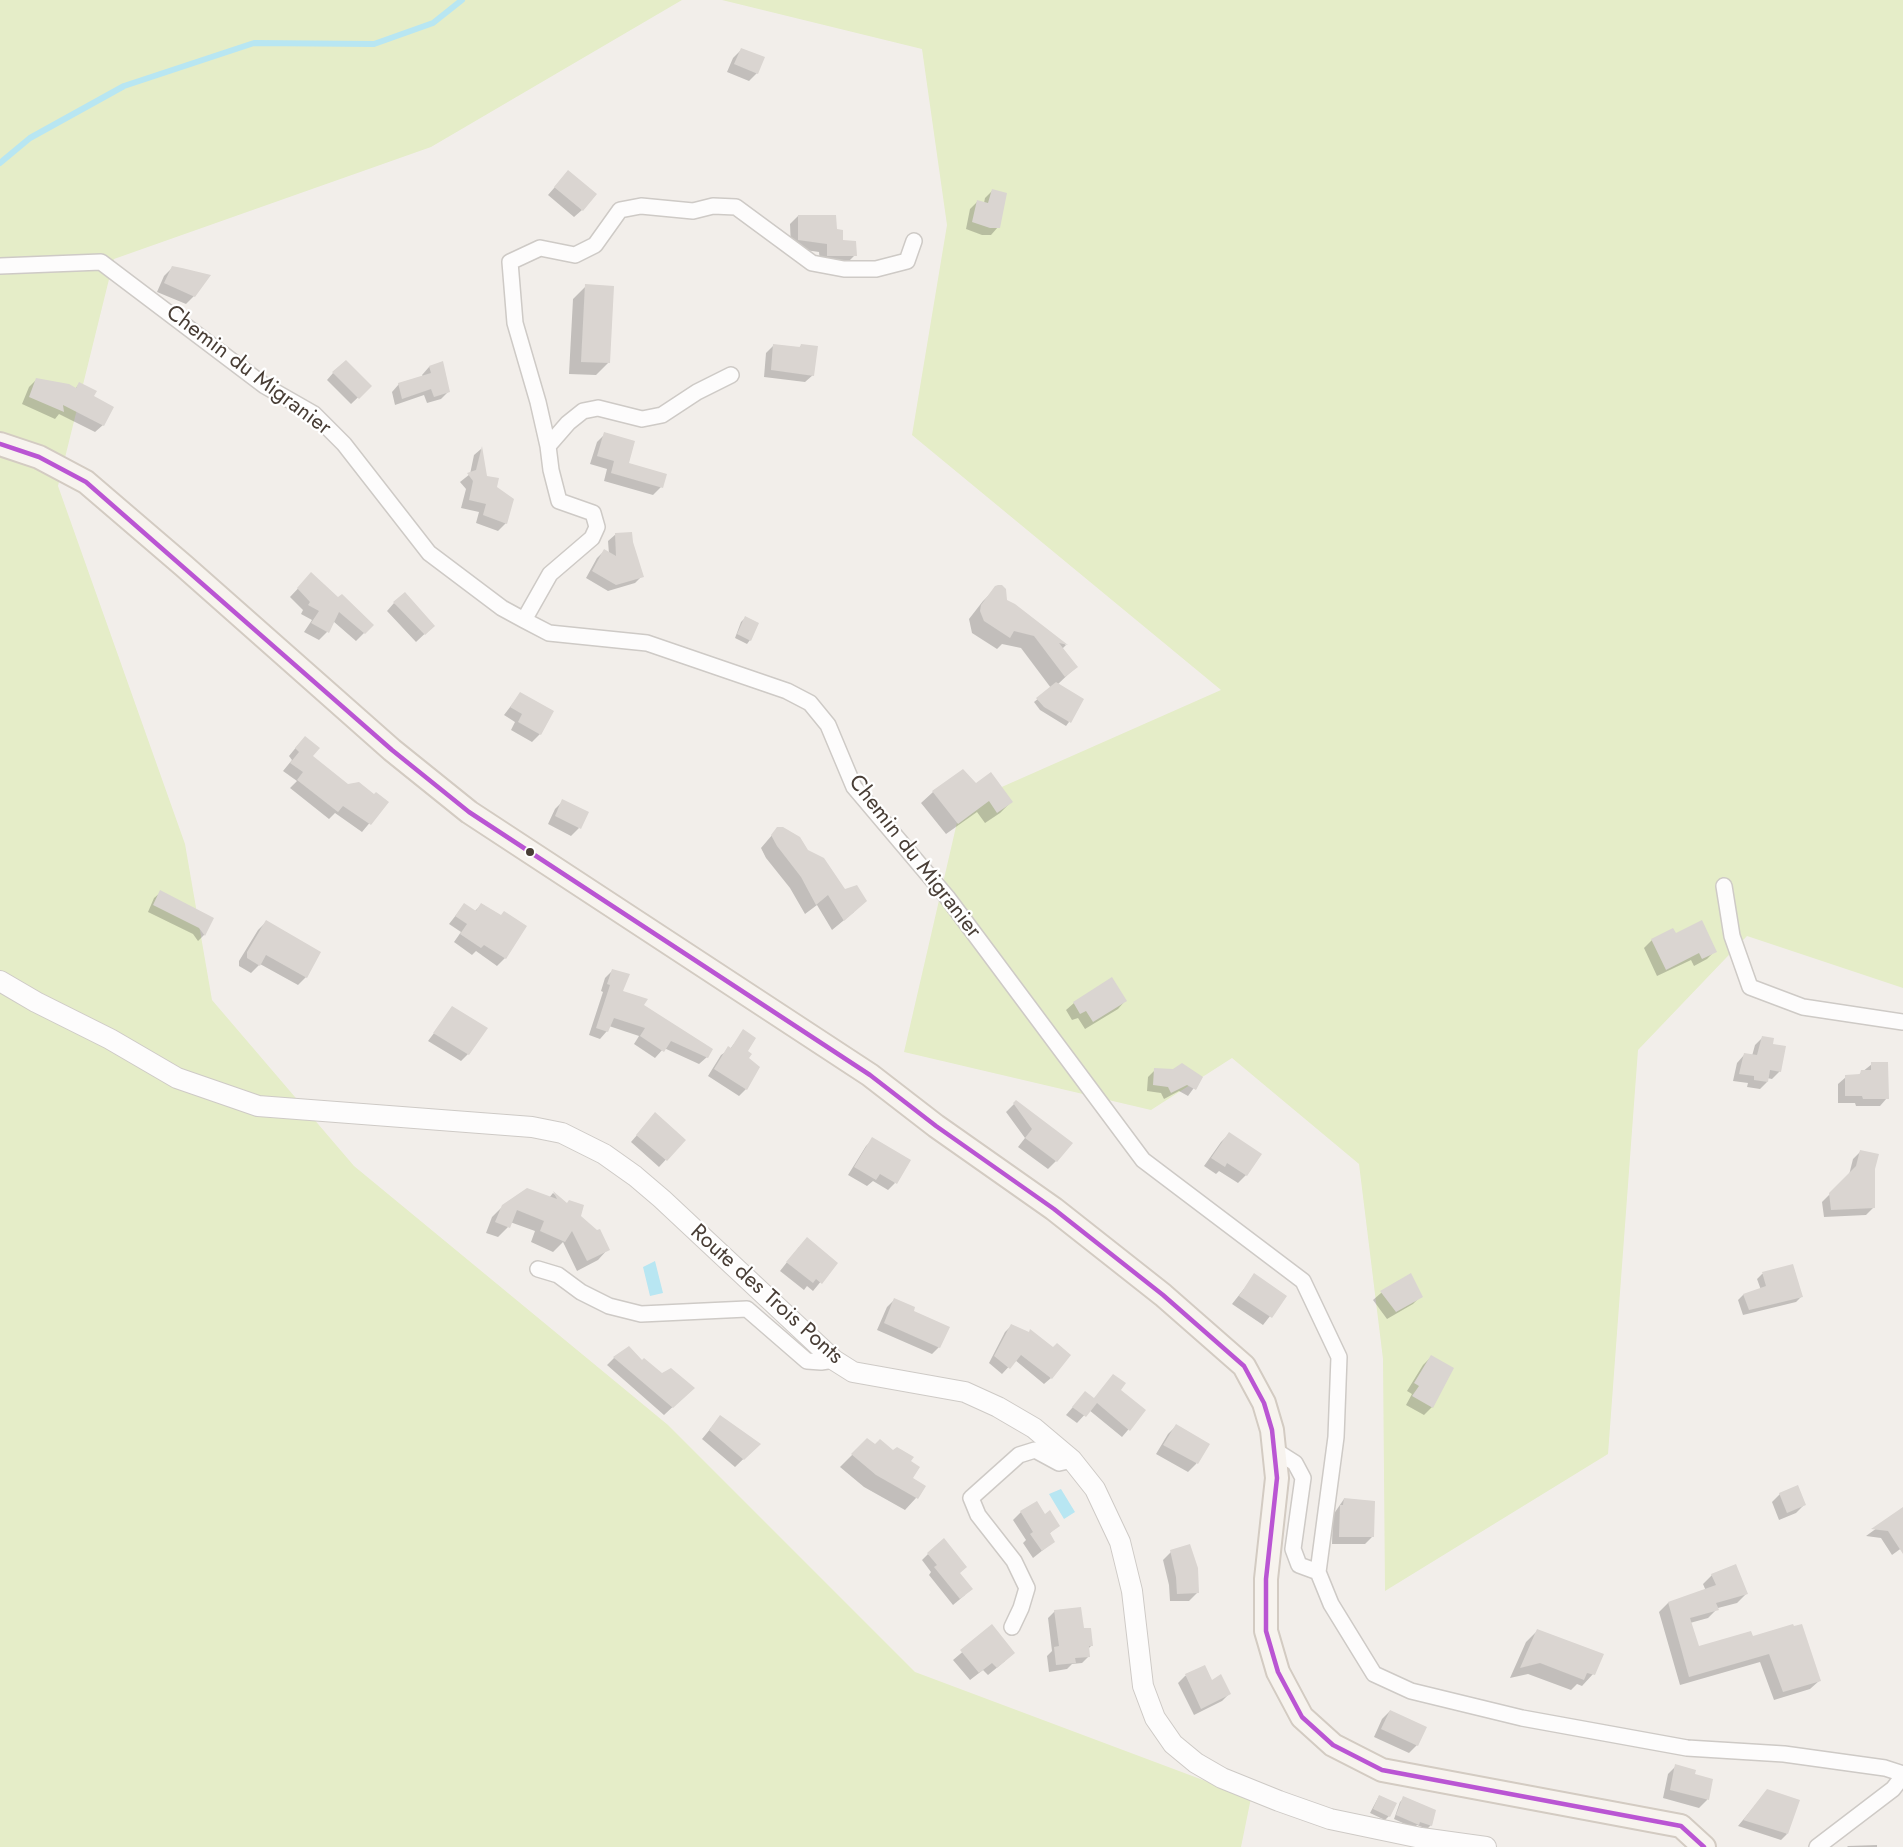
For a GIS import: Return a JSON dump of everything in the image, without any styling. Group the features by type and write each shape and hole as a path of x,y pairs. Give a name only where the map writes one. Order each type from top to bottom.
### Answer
{"main road":[{"path":"0,444 39,457 86,482 392,750 469,812 870,1075 936,1126 1054,1209 1163,1295 1244,1366 1264,1403 1272,1430 1274,1449 1276,1478 1266,1579 1266,1631 1278,1672 1302,1717 1333,1746 1382,1770 1681,1826 1704,1847"}],"street":[{"path":"524,620 550,574 592,538 597,527 592,513 559,501 551,471 548,446 516,322 510,262 540,248 575,255 595,245 620,210 641,206 693,211 713,206 736,207 813,263 844,269 876,269 907,261 914,241"},
{"name":"Chemin du Migranier","path":"0,266 101,262 265,386 314,414 344,444 429,553 502,608 524,620 549,633 647,643 777,688 810,703 828,725 854,787 947,897 1143,1160 1303,1281 1339,1357 1336,1437 1318,1572"},
{"path":"548,446 568,423 583,411 598,408 642,419 662,415 697,392 731,375"},
{"path":"1724,886 1732,936 1750,987 1803,1007 1903,1022"},
{"name":"Route des Trois Ponts","path":"0,981 110,1039 177,1078 258,1106 532,1127 562,1133 604,1154 635,1176 834,1360 853,1372 964,1392 998,1407 1034,1428 1072,1460 1095,1489 1120,1542 1132,1591 1143,1686 1155,1718 1173,1744 1196,1763 1222,1778 1279,1802 1330,1819 1411,1836 1486,1847"},
{"path":"538,1269 558,1275 581,1292 609,1306 641,1314 747,1309 807,1361 834,1360"},
{"path":"1274,1449 1295,1463 1303,1478 1293,1549 1299,1565 1318,1572 1331,1604 1374,1674 1411,1691 1522,1718 1687,1748 1784,1754 1885,1768 1903,1775 1893,1789 1816,1847"},
{"path":"1012,1627 1027,1588 1014,1561 978,1515 971,1498 1019,1455 1035,1450 1059,1463 1072,1460"}],"green space":[{"path":"0,0 682,0 431,147 114,259 58,486 185,844 212,1000 354,1166 668,1425 915,1672 1251,1798 1241,1847 0,1847"},
{"path":"722,0 1903,0 1903,988 1747,936 1638,1050 1608,1454 1385,1591 1383,1359 1359,1164 1232,1058 1151,1110 904,1052 961,805 1221,690 912,435 947,225 922,49"}],"water":[{"path":"655,1261 663,1293 650,1296 643,1267"},
{"path":"1061,1489 1075,1512 1064,1519 1049,1494"}],"building":[{"path":"741,48 765,57 758,74 734,64"},
{"path":"568,170 597,194 583,211 554,187"},
{"path":"992,189 1007,193 1000,228 990,228 972,222 977,200 988,203"},
{"path":"798,215 836,215 837,229 843,230 843,240 856,241 857,256 827,256 827,244 798,240"},
{"path":"172,266 211,275 195,297 164,283"},
{"path":"585,284 614,286 610,363 581,362"},
{"path":"773,344 818,346 814,376 771,370"},
{"path":"346,360 372,386 359,399 332,372"},
{"path":"443,361 450,392 434,397 431,389 402,399 398,383 431,373 429,366"},
{"path":"36,378 69,384 76,388 79,382 97,391 94,396 114,407 104,426 63,405 64,412 29,397"},
{"path":"604,432 635,441 629,463 667,474 663,488 611,473 614,461 597,456"},
{"path":"482,446 487,476 499,478 497,487 514,499 507,524 483,515 486,504 469,500 473,481 467,473 476,470"},
{"path":"632,532 644,577 616,585 592,571 604,549 616,556 615,533"},
{"path":"311,572 338,597 342,594 374,625 365,634 339,612 329,633 311,623 319,611 308,605 310,602 297,588"},
{"path":"998,585 1006,589 1007,600 1068,645 1059,643 1078,667 1065,677 1034,636 1014,631 1010,638 984,621 980,611 981,605"},
{"path":"405,592 435,626 425,635 393,602"},
{"path":"745,616 759,623 751,641 737,634"},
{"path":"1056,682 1084,699 1071,723 1044,707 1036,698"},
{"path":"520,692 554,711 541,735 518,722 522,714 510,707"},
{"path":"305,736 320,748 313,756 348,784 359,782 389,802 371,825 343,806 338,812 297,780 303,772 290,763 299,752 295,748"},
{"path":"963,769 976,783 991,772 1013,802 997,813 989,801 958,824 932,791"},
{"path":"562,799 589,812 581,829 555,816"},
{"path":"777,827 783,827 800,837 808,850 824,858 845,889 857,885 867,901 844,921 828,895 816,905 801,877 771,835"},
{"path":"160,890 214,918 205,936 199,928 153,905"},
{"path":"464,903 476,911 481,903 501,915 504,911 527,926 506,959 484,945 481,948 460,934 467,924 455,916"},
{"path":"266,920 321,952 307,978 266,955 260,966 247,958 247,952"},
{"path":"1702,920 1717,952 1702,959 1699,953 1666,970 1651,939 1673,928 1676,933"},
{"path":"612,969 630,974 623,991 648,999 644,1005 713,1049 708,1058 671,1041 664,1052 640,1036 645,1028 614,1018 608,1032 596,1028 610,985 607,984"},
{"path":"1112,977 1127,1001 1093,1022 1086,1011 1080,1014 1073,1002"},
{"path":"452,1006 488,1028 469,1055 433,1033"},
{"path":"743,1029 756,1038 748,1051 752,1054 749,1058 760,1067 747,1090 714,1069 728,1046 731,1048"},
{"path":"1762,1036 1774,1038 1773,1044 1786,1046 1781,1072 1770,1070 1768,1082 1754,1080 1754,1076 1739,1074 1744,1053 1757,1055"},
{"path":"1871,1062 1888,1062 1889,1099 1845,1096 1845,1075 1860,1074 1861,1070 1871,1070"},
{"path":"1182,1063 1203,1077 1196,1090 1187,1085 1171,1093 1168,1087 1153,1085 1154,1068 1173,1069"},
{"path":"1016,1100 1073,1143 1057,1162 1025,1138 1032,1129 1013,1103"},
{"path":"655,1112 686,1140 667,1161 636,1135"},
{"path":"1229,1132 1262,1154 1247,1176 1227,1163 1225,1167 1211,1158"},
{"path":"872,1137 911,1160 897,1184 880,1174 876,1180 854,1167"},
{"path":"1860,1150 1879,1154 1875,1169 1875,1208 1831,1210 1829,1193 1856,1166"},
{"path":"527,1188 557,1199 553,1191 567,1203 569,1200 584,1205 581,1216 597,1230 600,1229 610,1250 587,1261 572,1231 565,1242 540,1231 544,1221 517,1210 510,1228 495,1222 502,1205"},
{"path":"807,1237 838,1263 822,1284 816,1279 813,1283 786,1262"},
{"path":"1793,1264 1803,1297 1749,1310 1743,1294 1766,1286 1762,1272"},
{"path":"1254,1273 1287,1296 1272,1318 1239,1296"},
{"path":"1411,1273 1423,1297 1396,1312 1380,1291"},
{"path":"894,1298 915,1307 914,1311 950,1327 940,1348 884,1323"},
{"path":"1011,1324 1029,1332 1030,1329 1053,1347 1057,1343 1071,1355 1052,1379 1021,1355 1010,1369 994,1356"},
{"path":"629,1346 642,1360 644,1358 662,1373 671,1368 695,1388 673,1408 613,1357"},
{"path":"1431,1355 1454,1368 1433,1408 1412,1396 1419,1386 1414,1383"},
{"path":"1113,1374 1126,1383 1121,1390 1146,1410 1130,1431 1097,1403 1086,1417 1072,1407 1085,1391 1094,1398"},
{"path":"720,1415 761,1444 744,1460 709,1430"},
{"path":"1176,1424 1210,1444 1198,1464 1163,1445"},
{"path":"867,1438 875,1444 880,1439 893,1450 897,1447 914,1457 911,1461 920,1467 913,1478 926,1486 918,1499 876,1475 851,1454"},
{"path":"1798,1485 1806,1505 1787,1513 1779,1493"},
{"path":"1344,1498 1375,1501 1374,1537 1339,1537 1340,1505 1343,1505"},
{"path":"1037,1501 1045,1514 1050,1510 1060,1526 1050,1533 1055,1542 1042,1551 1030,1534 1033,1532 1020,1511"},
{"path":"1903,1507 1903,1554 1888,1531 1871,1529"},
{"path":"944,1538 967,1567 960,1573 973,1589 960,1599 934,1567 937,1565 927,1553"},
{"path":"1190,1544 1198,1568 1199,1593 1177,1594 1170,1550"},
{"path":"1736,1564 1748,1594 1716,1603 1719,1610 1690,1618 1699,1646 1751,1631 1753,1636 1793,1624 1794,1626 1802,1624 1821,1681 1783,1692 1769,1654 1689,1677 1668,1602 1716,1585 1711,1574"},
{"path":"1081,1607 1084,1628 1091,1628 1093,1646 1089,1646 1090,1657 1075,1658 1076,1663 1056,1665 1054,1647 1059,1646 1054,1610"},
{"path":"992,1624 1015,1653 997,1668 992,1663 979,1673 960,1650"},
{"path":"1537,1629 1604,1654 1595,1675 1587,1673 1584,1680 1540,1663 1520,1668"},
{"path":"1205,1665 1212,1680 1221,1674 1231,1694 1201,1709 1185,1674"},
{"path":"1390,1710 1427,1727 1418,1746 1381,1729"},
{"path":"1675,1764 1696,1770 1695,1774 1713,1779 1709,1800 1670,1790"},
{"path":"1767,1789 1800,1800 1788,1834 1743,1820"},
{"path":"1379,1795 1397,1803 1390,1817 1373,1809"},
{"path":"1403,1796 1436,1810 1432,1826 1420,1822 1419,1825 1396,1815"}],"waterway":[{"path":"0,163 30,138 124,86 254,43 374,44 433,23 462,0"}],"transit line":[{"path":"0,444 39,457 86,482 392,750 469,812 870,1075 936,1126 1054,1209 1163,1295 1244,1366 1264,1403 1272,1430 1277,1478 1266,1579 1266,1631 1278,1672 1302,1717 1333,1745 1382,1770 1681,1826 1704,1847"}]}
